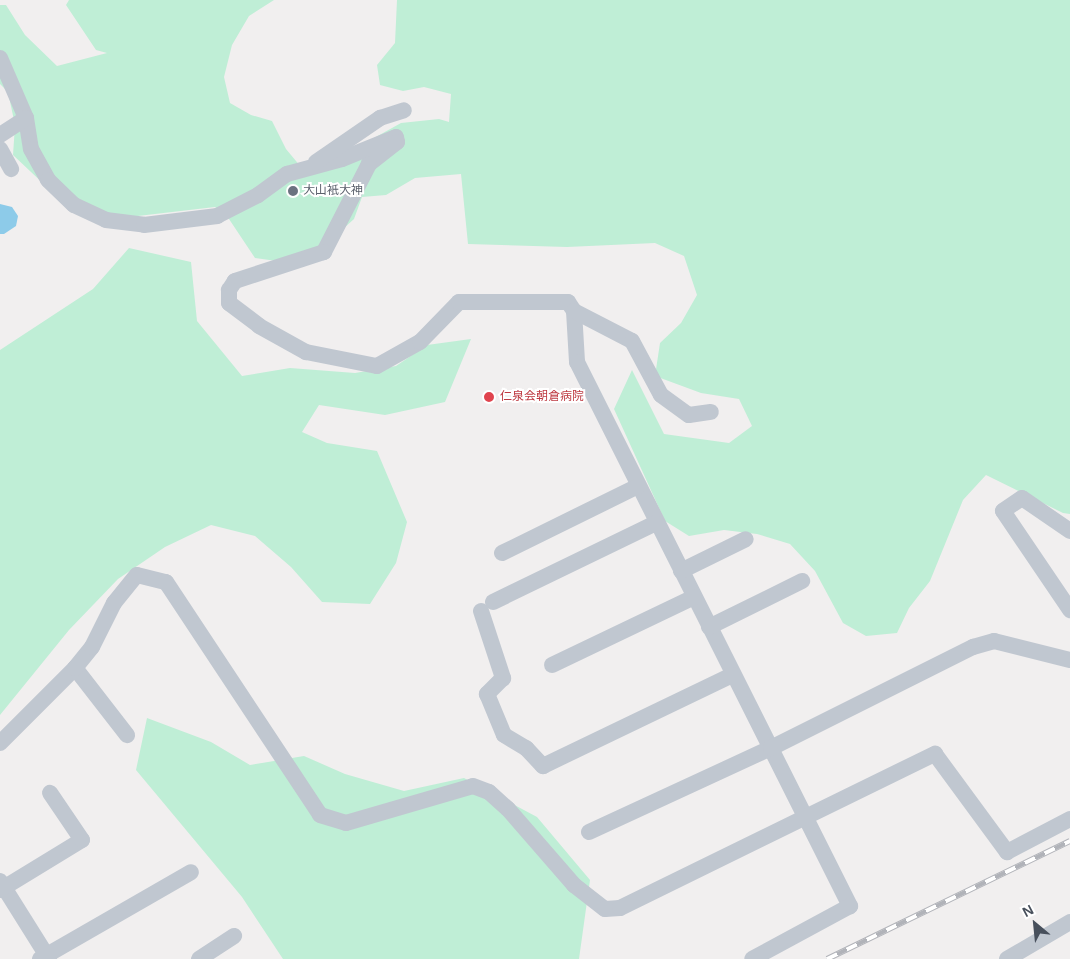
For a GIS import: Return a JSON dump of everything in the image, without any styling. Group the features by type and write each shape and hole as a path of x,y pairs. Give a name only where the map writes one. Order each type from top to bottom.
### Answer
{"street":[{"path":"0,58 26,118 31,149 48,180 74,205 106,220 144,225 218,216 258,195 287,174 342,159 396,137 397,142 369,164 324,252 235,281 229,290 229,303 283,341 326,358 377,366 420,342 459,302 568,302 574,311 632,341 661,395 689,415 711,412"},
{"path":"308,168 372,124 404,110"},
{"path":"0,135 26,118"},
{"path":"0,150 11,169"},
{"path":"574,311 577,362 732,675 807,818 850,906 752,959"},
{"path":"502,553 638,486"},
{"path":"1070,531 1022,498 1003,510 1070,610"},
{"path":"656,523 487,607 502,678 486,694 504,735 526,748 543,766 732,675"},
{"path":"680,570 746,538"},
{"path":"0,743 75,668 92,647 114,603 137,575 166,582 320,815 346,823 474,786 489,792 508,809 574,885 605,909 620,908 935,754 1007,852 1070,819"},
{"path":"709,627 802,581"},
{"path":"552,665 694,598"},
{"path":"589,832 771,748 973,647 994,642 1070,660"},
{"path":"75,668 127,735"},
{"path":"50,793 82,840 1,886 46,958 191,872"},
{"path":"1007,959 1070,922"},
{"path":"199,959 234,936"}],"green space":[{"path":"69,0 274,0 249,16 232,45 224,77 230,103 251,115 272,121 286,149 301,167 365,143 401,123 439,119 449,122 451,94 424,87 403,91 380,85 377,65 395,43 397,0 1070,0 1070,514 1063,513 986,475 963,500 930,581 909,608 897,633 866,636 843,623 815,571 790,544 757,534 724,530 689,536 665,521 614,409 632,370 664,434 729,443 752,426 739,399 701,393 655,376 660,343 681,323 697,295 684,256 655,243 567,247 468,244 461,174 415,178 386,195 362,197 354,219 322,248 284,262 255,258 229,219 215,207 112,219 66,205 13,155 15,125 8,92 0,84 0,5 6,5 25,35 57,66 107,53 96,50 66,5"},
{"path":"129,248 191,262 197,321 242,376 290,368 355,373 396,366 427,345 471,339 445,402 385,415 319,405 302,432 327,443 377,451 407,522 396,563 370,604 322,602 291,567 255,536 211,525 165,547 118,579 69,630 0,715 0,350 93,289"},
{"path":"147,718 211,742 250,765 304,756 345,774 404,791 464,778 537,817 590,880 579,959 283,959 242,897 136,770"}],"water":[{"path":"0,204 12,207 18,216 16,226 4,234 0,234"}],"railway":[{"path":"827,959 1070,841"}],"place":[{"name":"大山衹大神","path":"293,191"},
{"name":"仁泉会朝倉病院","path":"489,397"}]}
